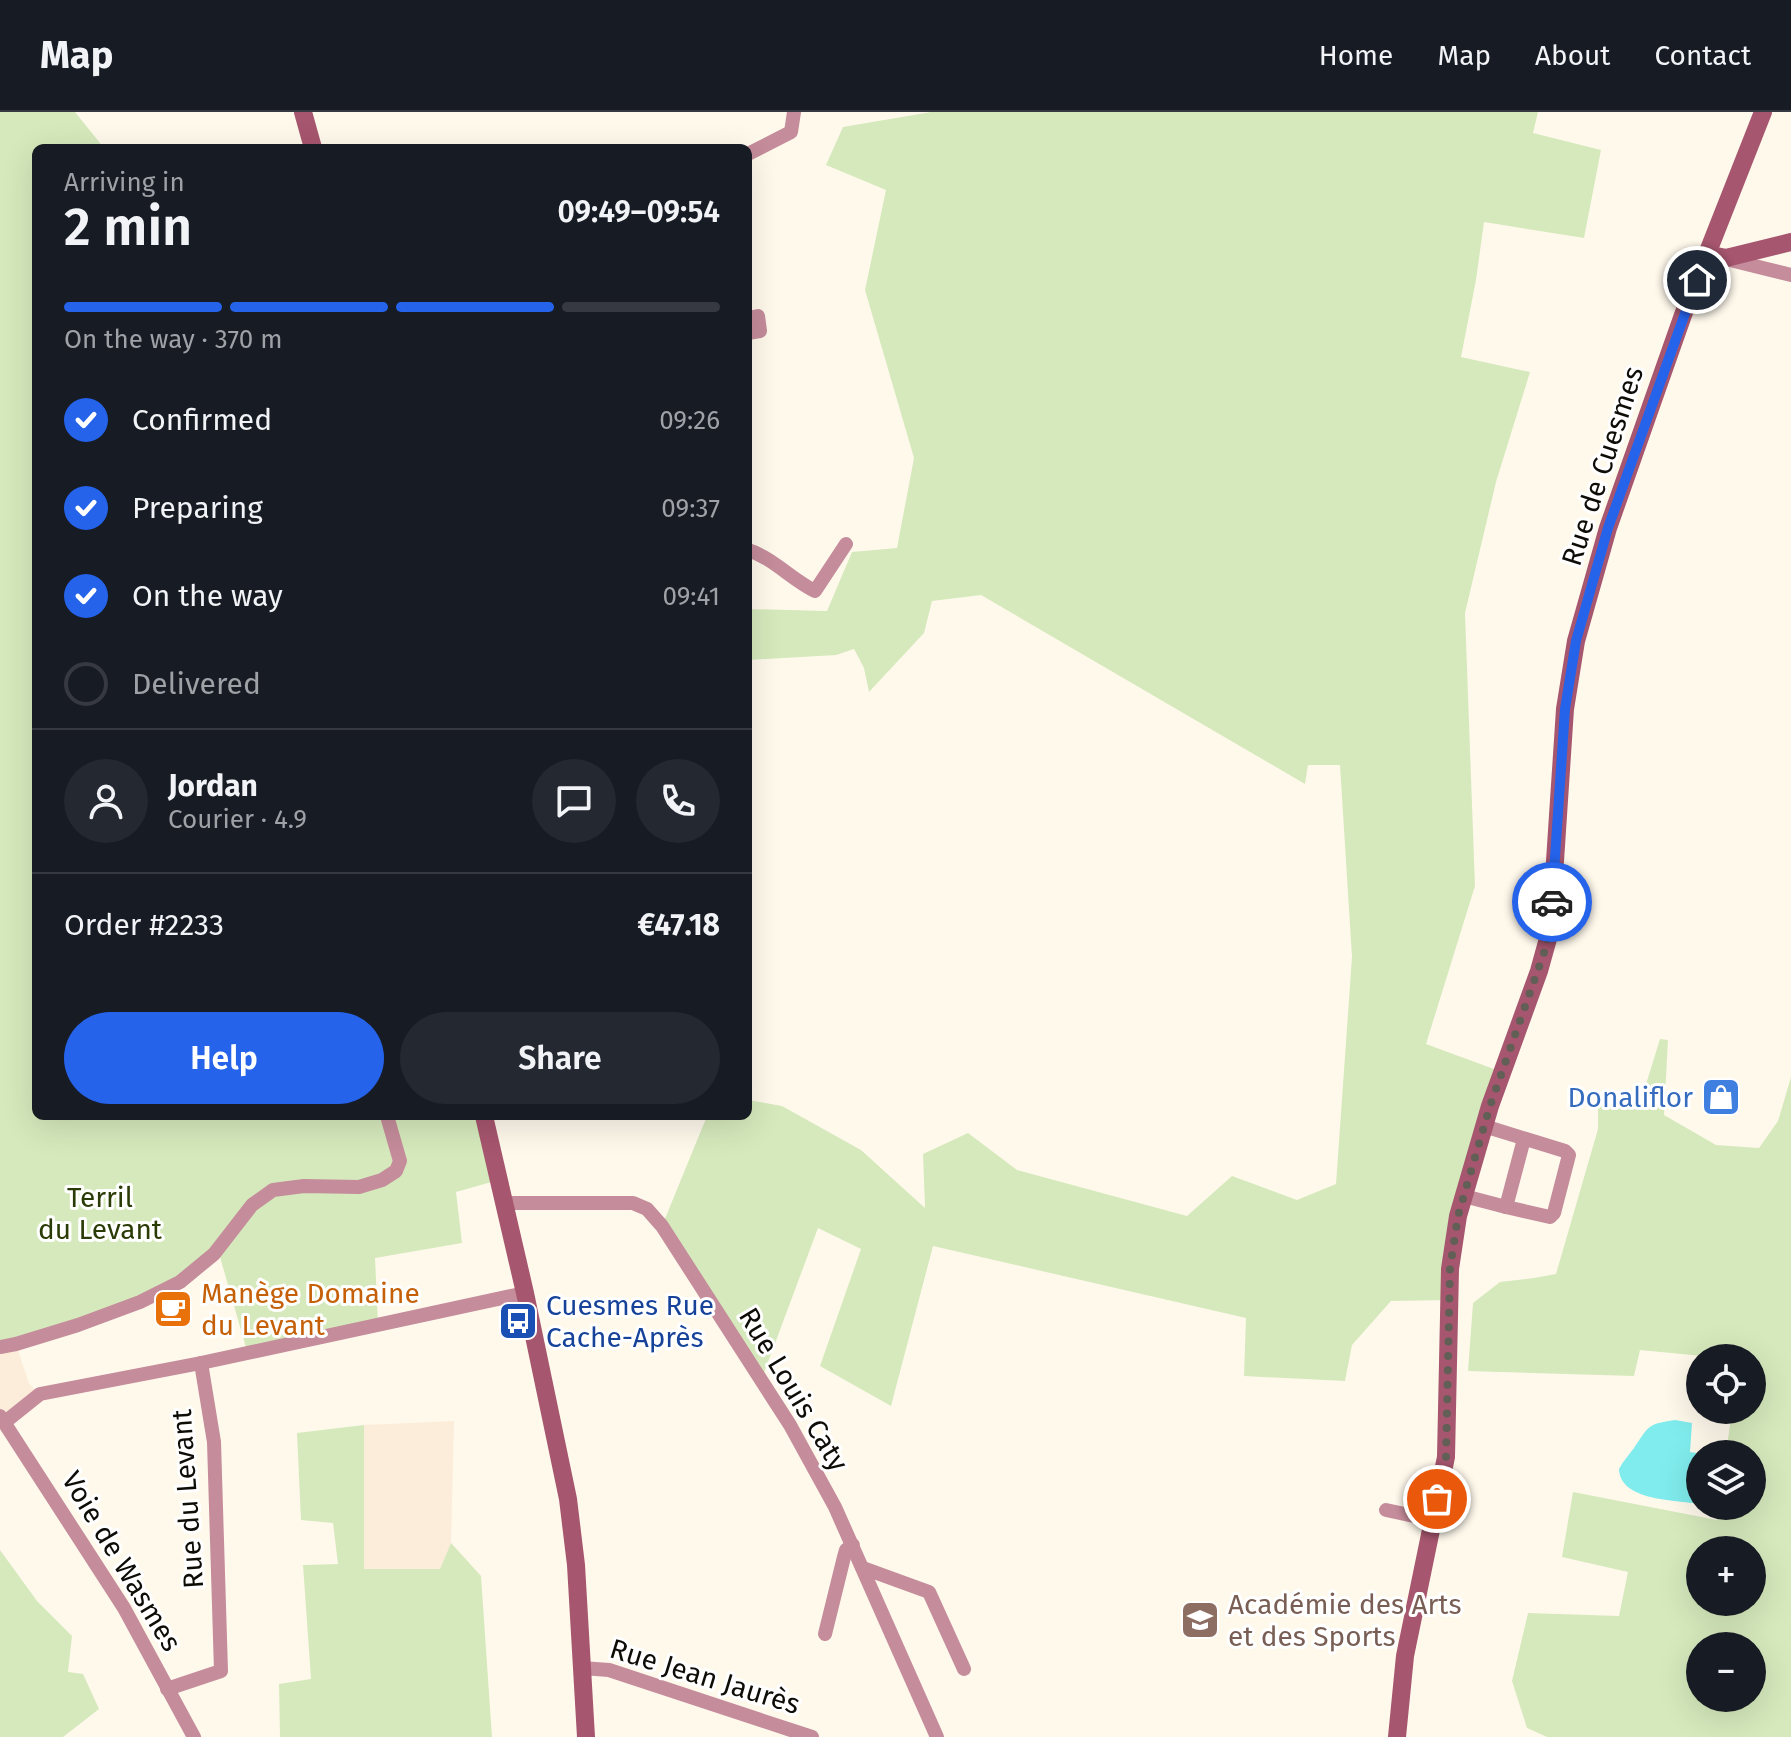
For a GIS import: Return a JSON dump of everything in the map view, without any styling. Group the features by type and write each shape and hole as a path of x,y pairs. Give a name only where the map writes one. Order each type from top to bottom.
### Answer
{"street":[{"path":"303,112 312,144"},
{"path":"752,152 791,132 794,112"},
{"name":"Rue de Cuesmes","path":"1397,1737 1405,1656 1446,1457 1450,1269 1458,1216 1484,1126 1549,935 1565,709 1576,641 1608,528 1683,315 1717,256 1763,112"},
{"path":"1717,256 1790,242"},
{"path":"1786,274 1776,268 1776,256 1790,242"},
{"path":"1717,256 1786,274"},
{"path":"752,317 758,316 760,331 752,332"},
{"path":"752,552 815,591 846,544"},
{"path":"0,1347 78,1325 140,1302 180,1282 214,1254 252,1205 273,1190 304,1186 359,1187 382,1180 396,1171 400,1161 388,1120"},
{"path":"485,1120 568,1499 576,1565 586,1737"},
{"path":"1464,1196 1550,1217 1554,1213 1569,1155 1565,1151 1484,1126"},
{"path":"1506,1207 1524,1139"},
{"path":"543,1203 553,1196 607,1194"},
{"name":"Rue Louis Caty","path":"504,1203 633,1203 647,1209 662,1226 790,1425 835,1507 937,1737"},
{"path":"2,1419 40,1394 201,1363 525,1293"},
{"name":"Rue du Levant","path":"167,1689 221,1671 214,1442 201,1363"},
{"name":"Voie de Wasmes","path":"2,1419 124,1608 194,1737"},
{"path":"1386,1510 1433,1520"},
{"path":"825,1634 846,1550 853,1545"},
{"path":"863,1568 929,1592 964,1669"},
{"name":"Rue Jean Jaurès","path":"582,1668 609,1670 812,1737"}],"shaded area":[{"path":"16,1344 29,1384 40,1394 0,1426 0,1347"},
{"path":"454,1421 451,1543 440,1569 364,1570 364,1425"}],"green space":[{"name":"Terril du Levant","path":"0,112 75,112 101,144 32,144 32,1120 485,1120 495,1181 456,1192 462,1243 375,1258 378,1323 247,1351 218,1250 180,1282 0,1347"},
{"path":"931,112 1538,112 1533,133 1601,150 1584,238 1484,222 1461,357 1530,372 1496,482 1465,613 1475,886 1426,1044 1502,1072 1490,1106 1449,1300 1391,1301 1352,1345 1345,1381 1244,1376 1246,1318 933,1246 891,1406 820,1366 861,1249 818,1228 761,1381 662,1226 705,1120 752,1120 752,1101 782,1106 861,1150 925,1208 923,1154 968,1133 1017,1170 1187,1216 1232,1176 1297,1200 1336,1184 1352,957 1340,765 1308,765 1305,784 981,595 932,601 924,633 869,692 864,668 854,649 836,655 752,660 752,609 827,611 852,552 897,548 914,458 865,290 886,190 826,165 843,127"},
{"path":"1660,1039 1668,1040 1664,1115 1716,1145 1759,1148 1778,1121 1791,1077 1791,1737 1547,1737 1527,1728 1512,1681 1528,1613 1619,1616 1628,1572 1562,1557 1573,1492 1686,1514 1686,1520 1766,1520 1766,1440 1728,1440 1730,1424 1766,1424 1766,1344 1686,1344 1686,1354 1640,1350 1634,1376 1468,1371 1473,1303 1500,1282 1556,1274 1598,1129 1598,1098 1638,1110"},
{"path":"364,1425 364,1569 440,1569 451,1543 481,1576 492,1737 280,1737 279,1684 311,1679 303,1565 338,1564 333,1523 301,1520 297,1433"},
{"path":"0,1550 37,1601 72,1636 68,1672 83,1674 99,1709 63,1737 0,1737"}],"water":[{"path":"1675,1420 1692,1424 1691,1440 1686,1440 1686,1502 1638,1493 1622,1480 1619,1469 1646,1431 1659,1423"}],"way so far":[{"path":"1437,1499 1446,1457 1450,1269 1458,1216 1490,1106 1539,971 1551,921 1552,902"}],"place":[{"name":"Donaliflor","path":"1721,1097"},
{"name":"Manège Domaine du Levant","path":"173,1309"},
{"name":"Cuesmes Rue Cache-Après","path":"518,1321"},
{"name":"Académie des Arts et des Sports","path":"1200,1620"}],"route":[{"path":"1552,902 1565,709 1576,641 1608,528 1697,280"}]}
